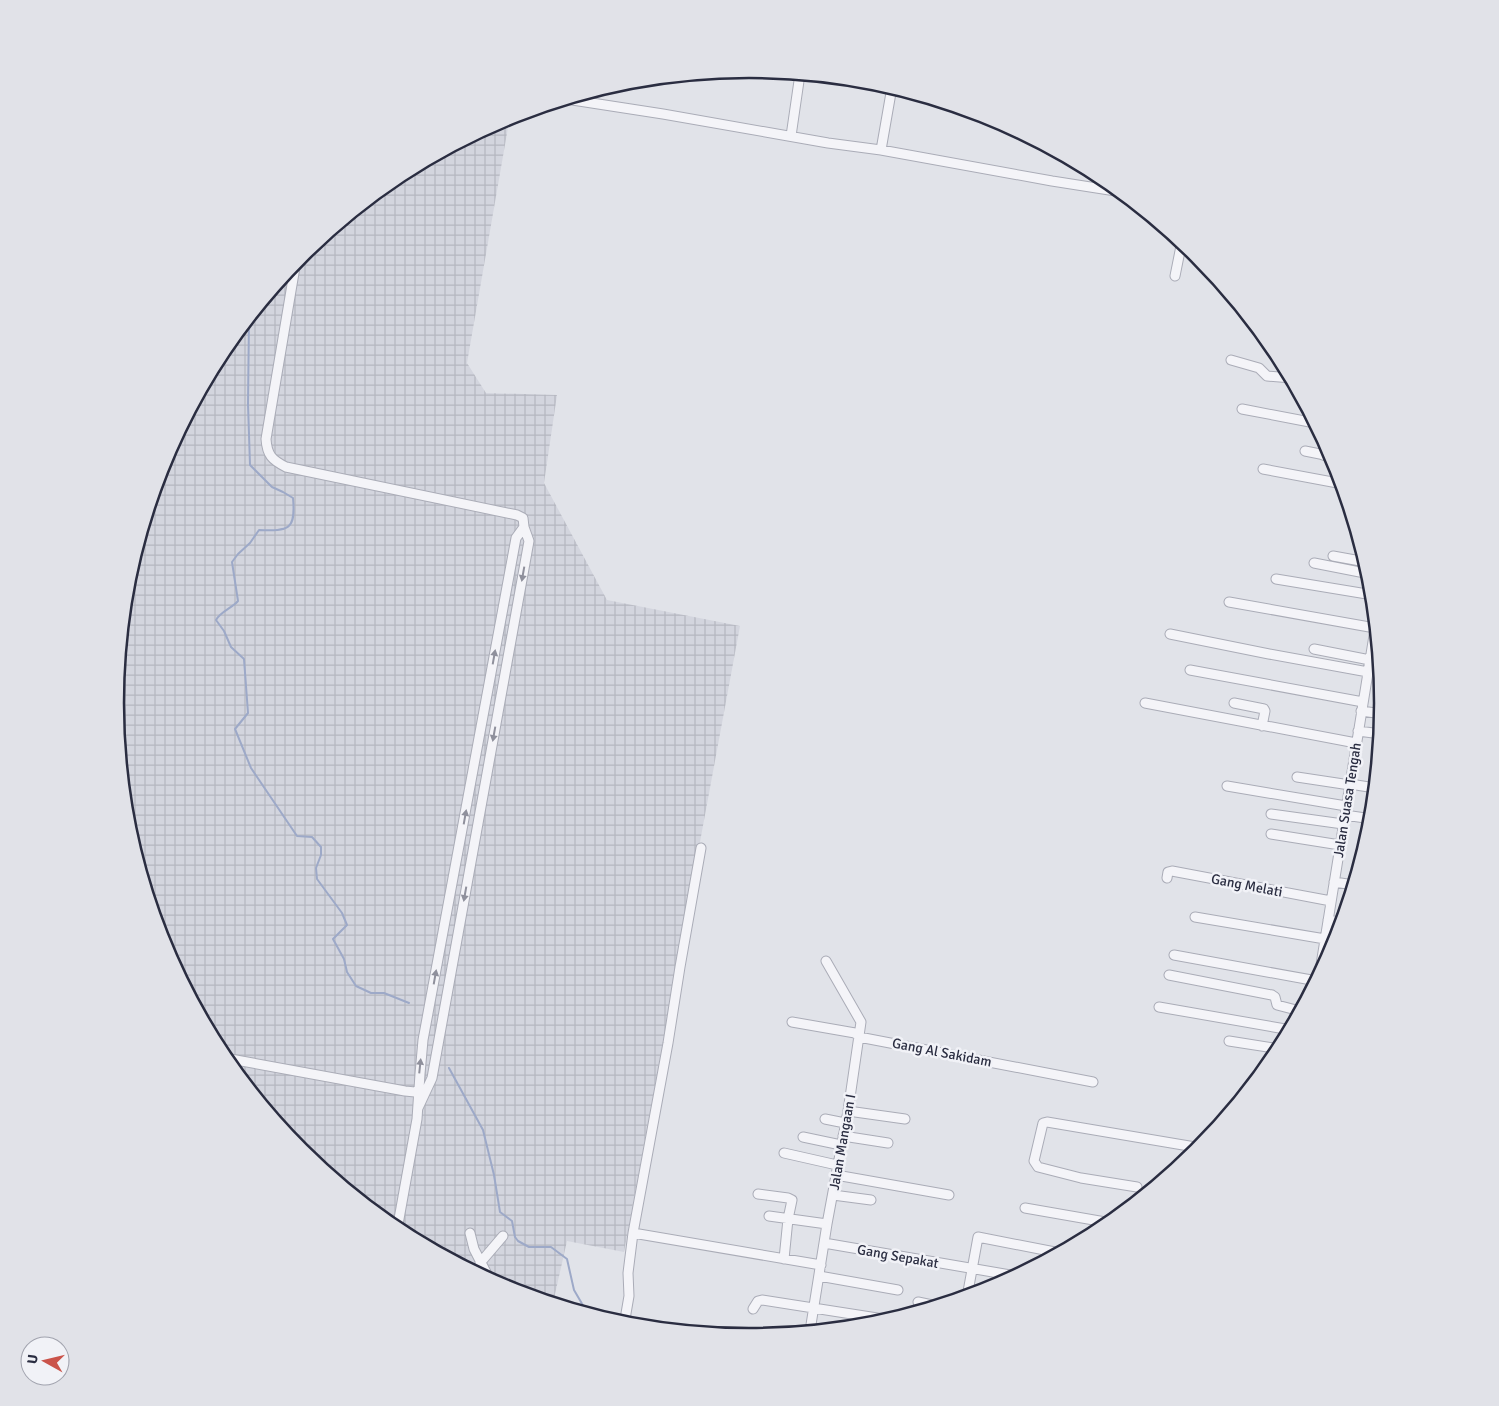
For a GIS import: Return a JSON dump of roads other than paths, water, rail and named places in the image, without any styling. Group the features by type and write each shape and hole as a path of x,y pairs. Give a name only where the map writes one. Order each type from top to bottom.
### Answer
{"street":[{"path":"790,136 799,80"},
{"path":"881,150 891,94"},
{"path":"581,101 881,150 1052,181 1099,184"},
{"path":"1175,276 1180,250"},
{"path":"294,275 266,439 271,458 286,467 517,515 523,518 529,541 432,1078 422,1093"},
{"path":"1231,360 1259,368 1267,376 1283,377"},
{"path":"1242,410 1308,422"},
{"path":"1305,451 1323,455"},
{"path":"1263,469 1334,483"},
{"path":"399,1221 422,1093 423,1040 512,558 516,538 524,527"},
{"path":"1333,556 1358,561"},
{"path":"1314,564 1361,572"},
{"path":"1276,579 1365,594"},
{"path":"1229,602 1371,629"},
{"path":"1170,634 1269,654 1374,666"},
{"name":"Jalan Suasa Tengah","path":"1326,944 1325,939 1372,645"},
{"path":"1314,649 1369,665"},
{"path":"1190,670 1375,711"},
{"path":"1146,703 1356,743"},
{"path":"1234,703 1264,708 1262,726"},
{"path":"1358,731 1374,733"},
{"path":"1297,777 1370,787"},
{"path":"1227,786 1345,815 1364,818"},
{"path":"1271,814 1345,815"},
{"path":"1271,834 1340,845"},
{"path":"626,1316 630,1296 628,1273 633,1233 702,848"},
{"name":"Gang Melati","path":"1167,878 1168,872 1172,871 1331,901"},
{"path":"1334,882 1348,884"},
{"path":"1195,917 1325,939"},
{"path":"1328,920 1335,921"},
{"path":"1174,955 1311,979"},
{"name":"Jalan Mangaan I","path":"811,1325 837,1165 848,1111 860,1020 826,961"},
{"path":"1169,976 1272,995 1275,997 1277,1005 1294,1010"},
{"path":"1160,1007 1283,1029"},
{"name":"Gang Al Sakidam","path":"792,1022 1093,1082"},
{"path":"1229,1041 1272,1048"},
{"path":"235,1060 422,1093"},
{"path":"848,1111 905,1119"},
{"path":"825,1119 846,1123"},
{"path":"1137,1186 1080,1178 1038,1167 1034,1160 1043,1123 1082,1127 1191,1146"},
{"path":"803,1137 888,1142"},
{"path":"784,1153 837,1165"},
{"path":"836,1175 949,1195"},
{"path":"758,1194 791,1199 792,1201 788,1219 784,1259"},
{"path":"833,1194 871,1200"},
{"path":"1025,1208 1100,1221"},
{"path":"769,1216 827,1224"},
{"path":"470,1233 474,1248 484,1269"},
{"path":"633,1233 821,1265"},
{"path":"480,1262 503,1236"},
{"path":"969,1289 978,1237 1052,1250"},
{"name":"Gang Sepakat","path":"824,1243 1004,1274"},
{"path":"819,1276 898,1290"},
{"path":"753,1309 758,1301 762,1300 869,1316"},
{"path":"918,1302 924,1303"}],"waterway":[{"path":"249,328 248,404 250,465 272,487 293,498 294,509 293,517 288,526 277,530 259,530 250,543 232,562 238,601 216,620 224,631 231,647 244,659 248,713 235,729 251,768 297,836 312,837 321,847 321,855 316,868 317,879 342,913 347,925 333,939 344,959 347,972 356,986 371,993 384,993 409,1003"},
{"path":"449,1068 483,1130 494,1175 500,1212 512,1221 515,1237 518,1241 529,1247 551,1247 567,1259 574,1290 583,1306"}]}
